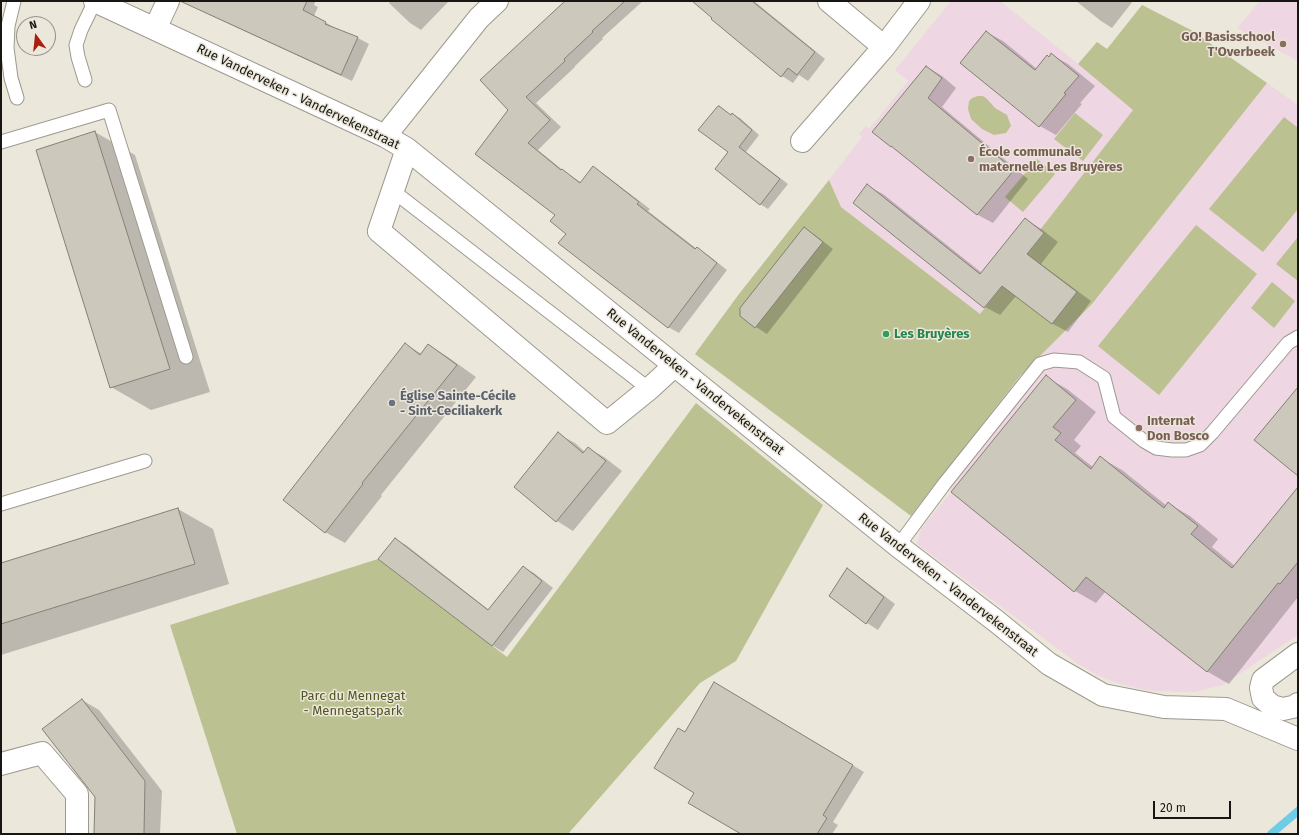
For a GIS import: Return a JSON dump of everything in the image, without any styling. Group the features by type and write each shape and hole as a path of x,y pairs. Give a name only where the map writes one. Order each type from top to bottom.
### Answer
{"street":[{"name":"Rue Vanderveken - Vandervekenstraat","path":"95,1 385,136 408,149 898,546 996,621 1049,664 1103,694 1164,707 1226,710 1298,739"},
{"path":"156,29 168,1"},
{"path":"385,136 479,18 497,1"},
{"path":"829,1 884,47"},
{"path":"802,141 884,47 919,1"},
{"path":"408,149 379,230 607,423 649,389 674,366"},
{"path":"1298,654 1263,680 1261,688 1264,698 1272,706 1283,709 1297,706 1298,704"},
{"path":"1,764 42,753 77,794 77,834"}],"lane":[{"path":"14,1 8,26 7,48 10,78 16,98"},
{"path":"85,80 76,45 95,1"},
{"path":"1,142 109,110 186,357"},
{"path":"393,191 649,389"},
{"path":"898,546 945,483 1040,364 1054,360 1079,362 1104,378 1114,417 1144,441 1156,448 1186,450 1200,445 1212,433 1288,343 1298,337"},
{"path":"1,504 145,461"}],"shaded area":[{"name":"École communale maternelle Les Bruyères","path":"951,1 1000,1 1134,109 1041,230 1044,233 980,314 841,207 829,180 862,137 859,134 866,126 869,129 908,81 895,70"},
{"name":"GO! Basisschool T'Overbeek","path":"1260,1 1298,1 1298,61 1237,28"},
{"name":"Internat Don Bosco","path":"1267,83 1298,105 1298,635 1223,685 1195,692 1150,691 1120,684 1097,675 1078,664 917,544 921,529 951,492 945,483 940,479 1020,376 1092,304"}],"green space":[{"name":"Les Bruyères","path":"1142,5 1191,30 1267,83 1092,304 1020,376 911,516 695,354 739,294 829,180 841,207 980,314 1044,233 1040,230 1133,110 1078,64 1097,42 1107,49"},
{"path":"978,96 983,96 995,108 1007,115 1011,126 1006,133 994,135 982,129 971,119 968,109 969,101"},
{"path":"1075,113 1103,135 1083,161 1054,139"},
{"path":"1284,117 1298,128 1298,209 1263,252 1209,209"},
{"path":"1037,159 1055,174 1023,212 1005,197"},
{"path":"1196,225 1257,274 1159,395 1098,346"},
{"path":"1298,237 1298,281 1276,264"},
{"path":"1272,282 1295,301 1274,328 1251,308"},
{"name":"Parc du Mennegat - Mennegatspark","path":"696,403 823,505 736,661 700,683 568,834 237,834 170,625 378,559 507,657"}],"building":[{"path":"180,1 307,1 303,10 326,22 325,24 358,37 341,75"},
{"path":"565,1 625,1 592,31 593,32 564,59 565,61 526,97 550,120 528,143 561,170 562,169 580,183 593,166 639,202 637,204 695,249 697,247 717,263 668,328 558,243 566,234 550,221 555,215 475,154 508,110 480,80"},
{"path":"692,1 752,1 815,52 797,75 788,68 781,77 711,19 712,18"},
{"path":"986,31 1035,70 1047,55 1049,57 1051,53 1079,76 1064,93 1066,94 1039,127 960,63"},
{"path":"926,66 942,78 928,98 1014,170 977,215 872,132"},
{"path":"719,106 731,115 732,113 752,130 739,147 780,179 760,205 715,169 728,152 698,130"},
{"path":"95,131 170,369 110,388 36,150"},
{"path":"867,184 980,274 1025,218 1044,233 1027,254 1077,292 1052,324 1002,286 984,308 853,203"},
{"path":"804,227 823,242 755,328 740,316 740,308"},
{"path":"405,343 420,355 428,344 457,365 362,483 363,484 325,533 283,500"},
{"path":"1046,375 1076,400 1053,427 1061,433 1055,440 1091,469 1100,456 1164,508 1168,502 1198,526 1191,534 1232,568 1298,487 1298,562 1280,584 1278,583 1207,672 1086,577 1074,592 951,492"},
{"path":"1298,387 1298,476 1254,440"},
{"path":"558,432 583,453 588,447 606,461 556,522 514,487"},
{"path":"178,508 195,564 1,624 1,563"},
{"path":"395,538 488,610 523,566 542,581 492,646 378,559"},
{"path":"847,568 884,597 866,624 829,596"},
{"path":"714,682 853,765 823,815 827,818 817,834 741,834 688,803 694,793 654,768 678,728 685,732"},
{"path":"82,699 145,781 144,834 94,834 95,797 42,729"}],"waterway":[{"path":"1271,834 1298,811"}],"place":[{"name":"GO! Basisschool T'Overbeek","path":"1283,44"},
{"name":"École communale maternelle Les Bruyères","path":"971,159"},
{"name":"Les Bruyères","path":"886,334"},
{"name":"Église Sainte-Cécile - Sint-Ceciliakerk","path":"392,403"},
{"name":"Internat Don Bosco","path":"1139,428"}]}
